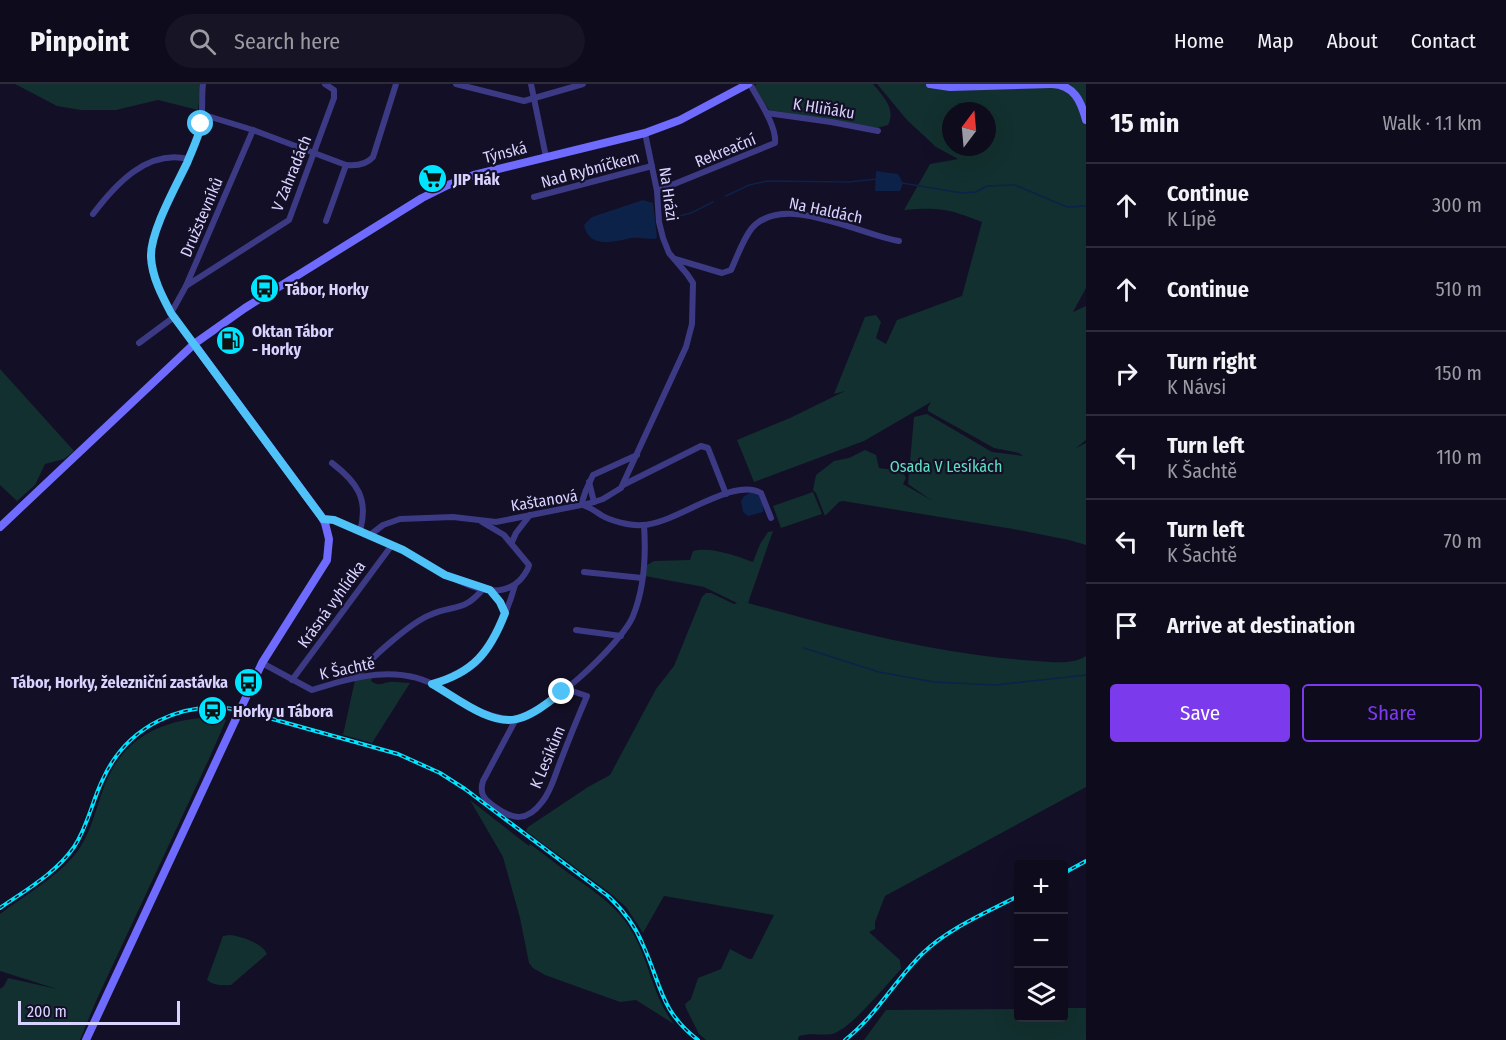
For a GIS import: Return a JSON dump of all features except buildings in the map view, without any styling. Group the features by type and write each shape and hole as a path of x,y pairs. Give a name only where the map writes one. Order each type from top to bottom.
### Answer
{"street":[{"path":"86,1040 262,663 327,560 329,539 323,519 173,315 155,278 151,251 159,224 200,129 203,84"},
{"name":"V Zahradách","path":"186,286 289,220 333,103 334,90 325,84"},
{"path":"201,114 253,130 346,165 359,165 374,157 396,84"},
{"path":"456,84 524,101 583,84"},
{"path":"531,84 546,157"},
{"name":"Rekreační","path":"657,191 773,145 776,137 766,113 749,84"},
{"name":"Týnská","path":"0,527 194,344 244,308 422,198 474,175 645,133 680,120 749,84"},
{"path":"930,84 950,87 1059,84 1077,95 1086,120"},
{"name":"K Hliňáku","path":"766,113 878,130"},
{"name":"Družstevníků","path":"173,315 253,130"},
{"name":"Na Hrázi","path":"623,484 690,334 693,283 687,273 672,258 661,230 657,191 645,133"},
{"path":"93,214 113,188 129,174 166,158 188,159"},
{"path":"326,221 346,165"},
{"name":"Nad Rybníčkem","path":"534,197 652,166"},
{"name":"Na Haldách","path":"672,258 722,273 728,272 751,230 767,218 779,213 830,221 899,241"},
{"path":"139,343 173,315"},
{"path":"581,505 612,494 623,484 701,446 708,448 726,494"},
{"path":"581,505 589,482 597,472 637,455"},
{"path":"332,463 347,475 360,494 364,515 360,531"},
{"path":"589,482 594,502"},
{"name":"Kaštanová","path":"370,535 383,525 400,519 453,518 496,522 581,505 606,517 644,525 661,521 726,494 744,489 759,492 771,518"},
{"path":"512,542 519,527 531,514"},
{"path":"323,519 334,520 392,544 445,575 487,589 506,590 526,573 529,565 512,542 480,521"},
{"path":"516,719 543,706 566,689 621,636 633,616 642,578 644,525"},
{"name":"Krásná vyhlídka","path":"292,680 392,544"},
{"path":"584,572 642,578"},
{"path":"432,684 463,672 476,663 497,630 515,584"},
{"path":"487,589 500,602 505,613"},
{"path":"358,676 371,660 428,615 467,604 487,589"},
{"path":"576,630 621,636"},
{"name":"K Šachtě","path":"262,663 312,690 358,676 398,675 432,684 486,715 516,719"},
{"name":"K Lesíkům","path":"516,719 483,781 481,791 488,802 514,818 526,816 541,804 551,786 587,696 566,689"}],"green space":[{"path":"15,84 201,84 198,110 158,100 116,110 81,110 57,106"},
{"path":"757,84 873,84 888,103 890,119 888,125 877,128 769,110 754,86"},
{"name":"Osada V Lesíkách","path":"877,84 1086,84 1086,288 1073,312 1086,306 1086,440 1076,448 1086,443 1086,545 1013,529 843,501 825,516 813,490 816,475 834,461 849,458 865,450 876,455 879,468 902,471 906,478 903,484 931,500 908,484 914,417 927,414 992,452 1023,456 1019,453 994,448 928,411 931,402 864,441 754,482 737,440 790,418 845,391 834,394 865,317 876,315 881,322 876,338 886,344 897,320 962,296 982,222 944,210 904,210 930,164 958,159 952,156 996,156 996,102 942,102 942,150 907,120"},
{"path":"0,369 74,451 64,459 45,464 35,485 17,501 0,485"},
{"path":"813,492 822,514 781,528 773,506"},
{"path":"773,531 748,603 891,640 963,653 1055,662 1075,661 1086,656 1086,787 885,896 875,922 875,929 869,932 900,960 901,969 858,1016 840,1031 832,1034 803,1035 799,1036 798,1040 706,1040 699,1034 685,1004 691,999 698,978 721,969 730,949 752,959 774,915 664,896 643,933 626,907 610,893 526,831 528,827 588,787 610,775 656,689 674,666 702,597 706,593 711,593 734,604 737,603 704,587 645,576 647,565 654,561 690,560 693,551 700,550 723,552 753,562 760,544 768,532"},
{"path":"372,677 371,681 378,684 410,683 372,743 343,735 355,680"},
{"path":"224,717 226,720 209,759 80,1040 0,1040 0,989 8,978 57,989 0,971 0,914 38,888 72,858 88,833 113,768 137,741 151,731 185,720"},
{"path":"470,800 614,908 634,935 656,992 674,1024 636,1000 620,1002 545,975 533,968 529,963 520,918 503,857"},
{"path":"230,935 256,943 267,954 231,985 219,985 207,980 223,936"},
{"path":"1068,1008 1086,1008 1086,1040 864,1040 886,1010 1014,1009 1014,1022 1068,1022"}],"water":[{"path":"876,171 898,174 903,183 900,191 875,191"},
{"path":"643,200 653,203 657,237 655,239 634,238 603,242 596,241 587,233 584,225 592,217"},
{"path":"750,493 756,493 763,499 763,512 748,516 743,512 741,501"}],"waterway":[{"path":"726,196 749,185 767,181 849,182 877,179"},
{"path":"902,183 962,193 976,192 987,186 1015,185 1067,207 1086,206"},
{"path":"664,220 691,213 713,202"},
{"path":"804,648 879,672 934,682 996,685 1086,675"}],"railway":[{"path":"0,908 40,880 67,856 83,831 99,787 113,760 142,731 159,720 178,713 198,709 240,710 398,754 440,773 465,789 608,896 619,907 640,938 669,1007 685,1029 698,1040"},
{"path":"1068,871 1086,861"},
{"path":"845,1040 866,1020 933,944 968,922 1014,898"}],"place":[{"name":"JIP Hák","path":"432,179"},
{"name":"Tábor, Horky","path":"264,289"},
{"name":"Oktan Tábor - Horky","path":"231,340"},
{"name":"Tábor, Horky, železniční zastávka","path":"249,682"},
{"name":"Horky u Tábora","path":"212,711"}],"route":[{"path":"201,124 196,141 159,224 152,248 155,278 171,313 323,519 334,520 383,540 458,581 490,590 500,602 505,613 479,659 463,672 432,684 482,713 512,720 537,710 562,692"}]}
